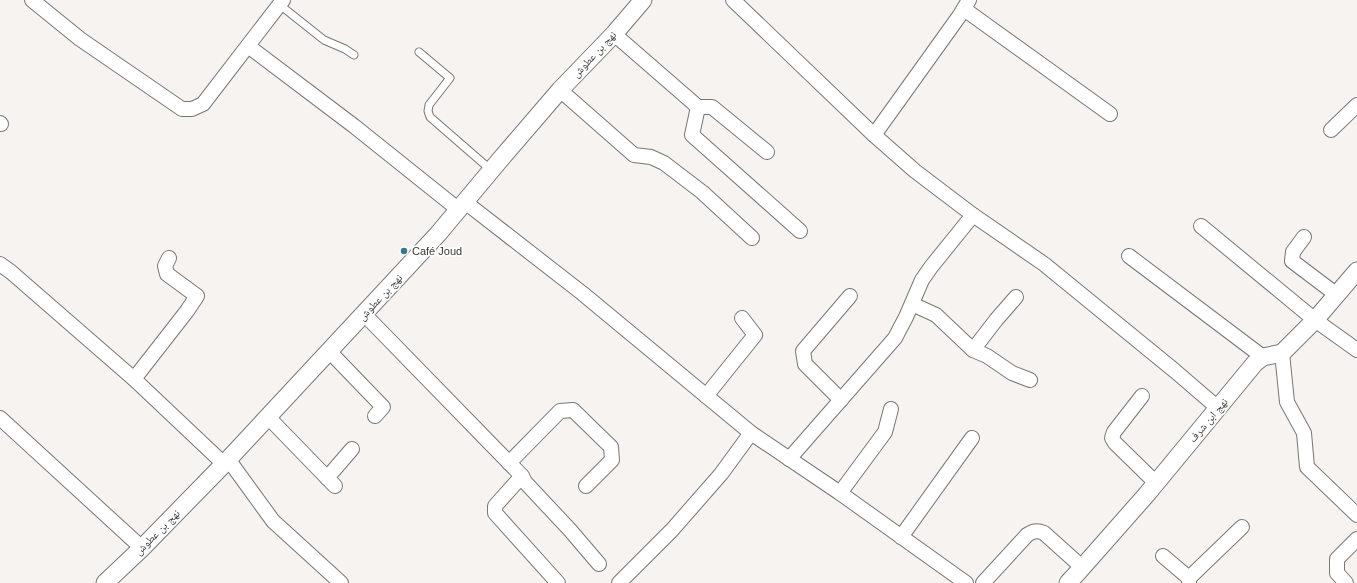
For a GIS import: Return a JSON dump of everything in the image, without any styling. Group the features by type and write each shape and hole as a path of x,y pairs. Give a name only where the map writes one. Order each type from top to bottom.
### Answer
{"street":[{"path":"32,0 80,39 182,108 192,108 203,104 282,2"},
{"name":"نهج بن عطوش","path":"105,583 142,548 226,462 438,234 560,90 614,34 643,0"},
{"path":"733,0 874,135 915,171 1044,264 1218,408"},
{"path":"874,135 966,4 1110,114"},
{"path":"614,34 698,107 712,107 767,152"},
{"path":"248,46 462,206 582,293 751,433 840,493 966,583"},
{"path":"560,90 634,155 651,157 664,163 702,192 752,238"},
{"path":"1331,130 1357,105"},
{"path":"698,107 692,135 800,231"},
{"path":"789,459 895,338 922,280 974,215"},
{"path":"1201,226 1315,320 1357,350"},
{"path":"1304,237 1293,252 1292,260 1337,295"},
{"path":"1129,256 1263,357 1282,353 1315,320 1357,271"},
{"path":"134,378 187,311 197,296 168,274 165,266 169,258"},
{"path":"0,264 134,378 226,462 273,521 341,583"},
{"path":"841,400 805,364 803,351 850,296"},
{"path":"973,350 1016,297"},
{"path":"912,304 936,316 973,350 988,356 1012,373 1030,380"},
{"path":"364,314 522,476 525,482 570,530 599,564"},
{"path":"706,396 755,335 742,318"},
{"path":"329,351 383,407 375,416"},
{"path":"1282,353 1288,402 1304,433 1307,468 1357,515"},
{"name":"نهج ابن شرف","path":"1068,583 1083,568 1156,483 1255,362 1263,357"},
{"path":"1142,396 1114,432 1112,438 1115,443 1156,483"},
{"path":"840,493 885,432 891,409"},
{"path":"509,463 560,411 573,410 611,447 612,460 586,486"},
{"path":"268,416 331,482 352,449"},
{"path":"0,418 142,548"},
{"path":"619,583 672,530 721,474 751,433"},
{"path":"901,537 972,438"},
{"path":"522,476 495,506 495,513 558,583"},
{"path":"1164,556 1189,580 1242,527"},
{"path":"983,583 1027,535 1035,531 1044,533 1083,568"},
{"path":"1346,583 1336,573 1338,559 1357,539"}],"lane":[{"path":"282,2 324,40 354,54"},
{"path":"419,52 450,78 429,106 428,111 430,117 491,170"}],"place":[{"name":"Café Joud","path":"404,251"}]}
